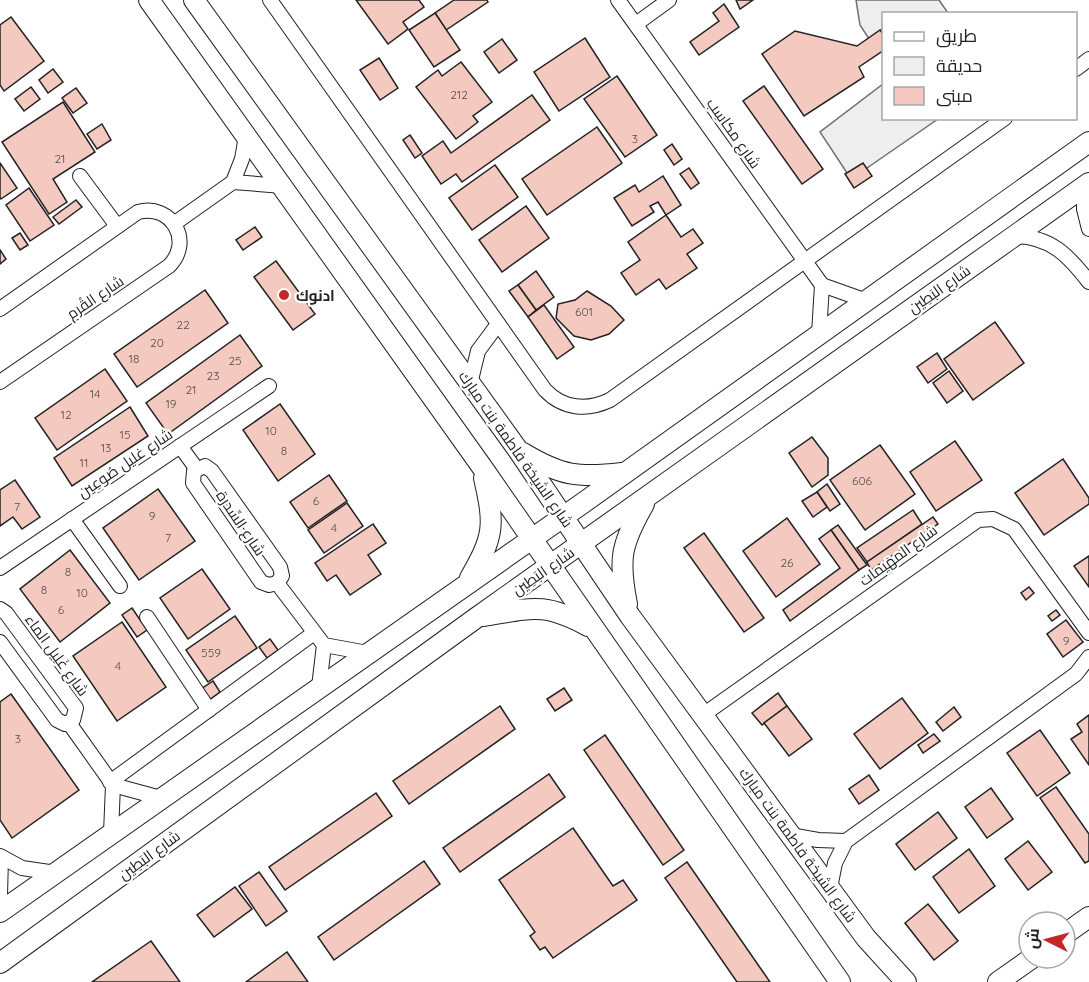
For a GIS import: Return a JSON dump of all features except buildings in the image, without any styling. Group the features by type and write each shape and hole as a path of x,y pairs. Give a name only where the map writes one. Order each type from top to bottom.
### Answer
{"main road":[{"path":"149,0 482,467 840,982"},
{"name":"شارع الشيخة فاطمة بنت مبارك","path":"194,0 518,450 630,616 880,956 906,982"},
{"path":"0,912 625,473 1089,142"},
{"name":"شارع البَطِين","path":"0,963 476,618 1086,185"},
{"path":"518,450 543,465 570,476 625,473"},
{"path":"468,583 483,556 491,531 492,512 482,467"},
{"path":"630,616 622,577 622,551 627,534 649,496"},
{"path":"476,618 535,607 547,608 566,614 593,628"},
{"path":"998,982 1017,969"}],"street":[{"path":"270,0 551,397 568,405 594,406 610,400 1002,120"},
{"name":"شارع مكاسِب","path":"618,0 822,285"},
{"path":"636,24 669,0"},
{"path":"1077,68 1089,59"},
{"path":"0,309 117,226 145,210 158,211 175,223 233,182 242,159 246,136"},
{"path":"80,176 117,226"},
{"path":"233,182 283,186"},
{"path":"1086,185 1084,209 1089,229"},
{"name":"شارع القُرم","path":"0,382 170,266 180,249 180,235 175,223"},
{"path":"1015,236 1041,239 1052,244 1063,251 1089,282"},
{"path":"819,334 822,285 867,301"},
{"path":"470,384 478,351 498,324"},
{"name":"شارع غليل صُوعِين","path":"0,567 268,386"},
{"name":"شارع السِّدرة","path":"180,446 196,468"},
{"name":"شارع السِّدرة","path":"205,466 212,471 280,567 282,576 277,583 264,584 258,578 193,483 192,475 196,468 205,466"},
{"path":"72,519 120,586"},
{"name":"شارع المهَيمات","path":"703,715 978,520 993,519 1014,529 1089,633"},
{"name":"شارع السِّدرة","path":"277,583 324,645"},
{"name":"شارع غَلِيل الماء","path":"0,609 6,613 76,708 75,716 69,723"},
{"path":"147,617 209,710"},
{"path":"112,783 314,633"},
{"path":"0,642 57,720 69,723 112,783 111,833"},
{"path":"319,687 324,645 368,653"},
{"path":"830,888 835,863 846,841 1076,674 1089,657"},
{"path":"112,783 161,798"},
{"path":"790,835 818,840 846,841"},
{"path":"0,896 0,857 33,871 56,873"}],"green space":[{"path":"856,0 939,0 947,12 882,12 882,29 869,39 860,25"},
{"path":"882,85 882,120 937,120 851,179 820,132"}],"place":[{"name":"ادنوك","path":"284,295"}]}
